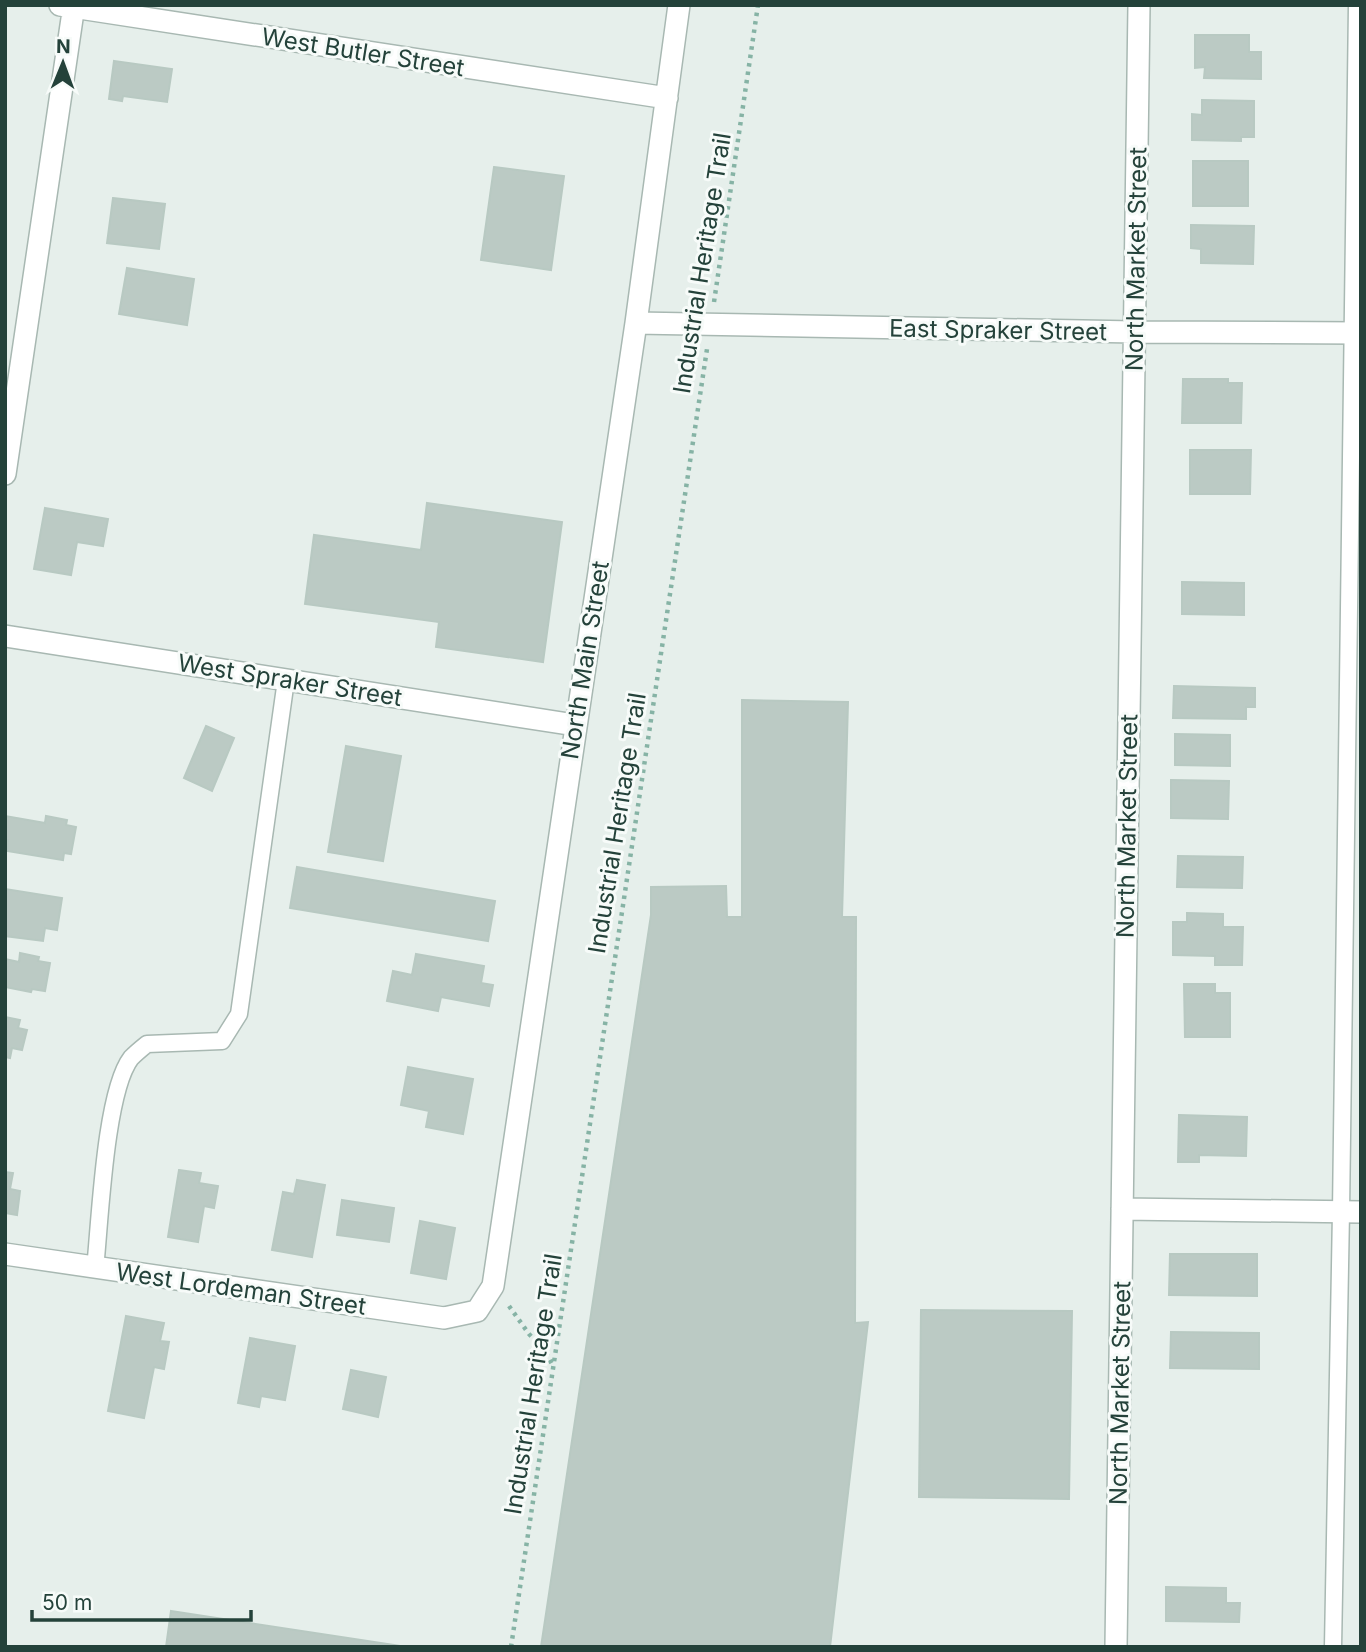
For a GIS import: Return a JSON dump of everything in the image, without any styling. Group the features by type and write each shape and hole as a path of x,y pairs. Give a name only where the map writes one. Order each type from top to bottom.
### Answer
{"street":[{"name":"North Main Street","path":"477,1311 493,1286 636,323 679,5"},
{"name":"North Market Street","path":"1116,1647 1139,5"},
{"name":"West Butler Street","path":"69,6 667,98"},
{"path":"5,474 69,6"},
{"name":"East Spraker Street","path":"636,323 1357,333"},
{"name":"West Spraker Street","path":"5,636 575,724"},
{"path":"1122,1209 1351,1212"},
{"name":"West Lordeman Street","path":"5,1254 443,1318 477,1311"}],"lane":[{"path":"1333,1647 1351,1212 1357,5"},
{"path":"95,1269 109,1133 117,1087 131,1059 147,1044 222,1041 239,1014 286,680"}],"path":[{"name":"Industrial Heritage Trail","path":"512,1647 758,5"},
{"path":"493,1286 528,1334 545,1351 553,1367"}],"building":[{"path":"1195,35 1249,35 1249,52 1261,52 1261,79 1204,78 1205,67 1195,68"},
{"path":"114,61 172,69 167,102 123,96 122,101 109,99"},
{"path":"1202,100 1254,101 1254,137 1241,137 1241,141 1192,140 1192,114 1202,115"},
{"path":"1193,161 1248,161 1248,206 1193,206"},
{"path":"494,167 564,176 551,270 481,260"},
{"path":"113,198 165,204 159,249 107,243"},
{"path":"1191,225 1254,226 1253,264 1201,263 1201,249 1191,248"},
{"path":"127,268 194,279 187,325 119,314"},
{"path":"1183,379 1228,379 1228,383 1242,383 1241,423 1182,423"},
{"path":"1190,450 1251,450 1250,494 1190,494"},
{"path":"427,503 562,522 543,662 436,647 439,622 305,604 314,535 421,550"},
{"path":"45,508 108,519 103,546 77,542 71,575 34,569"},
{"path":"1182,582 1244,583 1244,615 1182,614"},
{"path":"1174,686 1255,688 1255,707 1246,707 1246,719 1173,718"},
{"path":"742,700 848,702 842,917 856,917 855,1323 868,1322 830,1647 541,1647 651,915 651,887 726,886 727,917 742,917"},
{"path":"206,726 234,738 212,791 184,778"},
{"path":"1175,734 1230,735 1230,766 1175,765"},
{"path":"346,746 401,756 383,861 328,852"},
{"path":"1171,780 1229,781 1228,819 1171,818"},
{"path":"5,816 45,823 46,816 67,820 66,825 76,827 71,854 64,853 63,860 7,851"},
{"path":"1178,856 1243,857 1242,888 1177,887"},
{"path":"297,867 495,901 488,941 290,908"},
{"path":"5,889 62,898 57,930 45,928 43,941 5,936"},
{"path":"1187,913 1223,914 1223,927 1243,927 1242,965 1215,965 1215,956 1173,955 1173,922 1187,922"},
{"path":"20,953 39,957 38,961 50,963 45,991 32,989 31,992 5,987 5,959 19,962"},
{"path":"416,954 484,966 481,983 493,985 489,1006 441,997 438,1011 387,1001 393,971 412,975"},
{"path":"1184,984 1215,984 1215,993 1230,993 1230,1037 1185,1037"},
{"path":"5,1017 20,1020 18,1028 27,1030 22,1050 12,1048 10,1058 5,1057"},
{"path":"408,1067 473,1079 463,1134 426,1127 429,1111 401,1105"},
{"path":"1179,1115 1247,1117 1246,1156 1199,1155 1199,1162 1178,1162"},
{"path":"179,1170 201,1173 199,1183 218,1186 214,1208 204,1206 198,1242 168,1237"},
{"path":"5,1172 13,1173 10,1189 20,1191 17,1215 5,1213"},
{"path":"297,1180 325,1185 312,1257 272,1250 283,1192 294,1194"},
{"path":"342,1200 394,1208 389,1242 337,1235"},
{"path":"420,1221 455,1228 446,1279 411,1273"},
{"path":"1170,1254 1257,1254 1257,1296 1169,1295"},
{"path":"921,1310 1072,1311 1069,1499 919,1497"},
{"path":"126,1316 164,1323 160,1341 169,1342 164,1369 154,1367 144,1418 108,1411"},
{"path":"1171,1332 1259,1333 1259,1369 1170,1368"},
{"path":"250,1338 295,1346 285,1400 261,1396 259,1407 238,1403"},
{"path":"351,1370 386,1377 378,1417 343,1409"},
{"path":"1166,1587 1226,1588 1226,1603 1240,1603 1239,1622 1166,1621"},
{"path":"171,1611 394,1645 406,1647 166,1647"}]}
